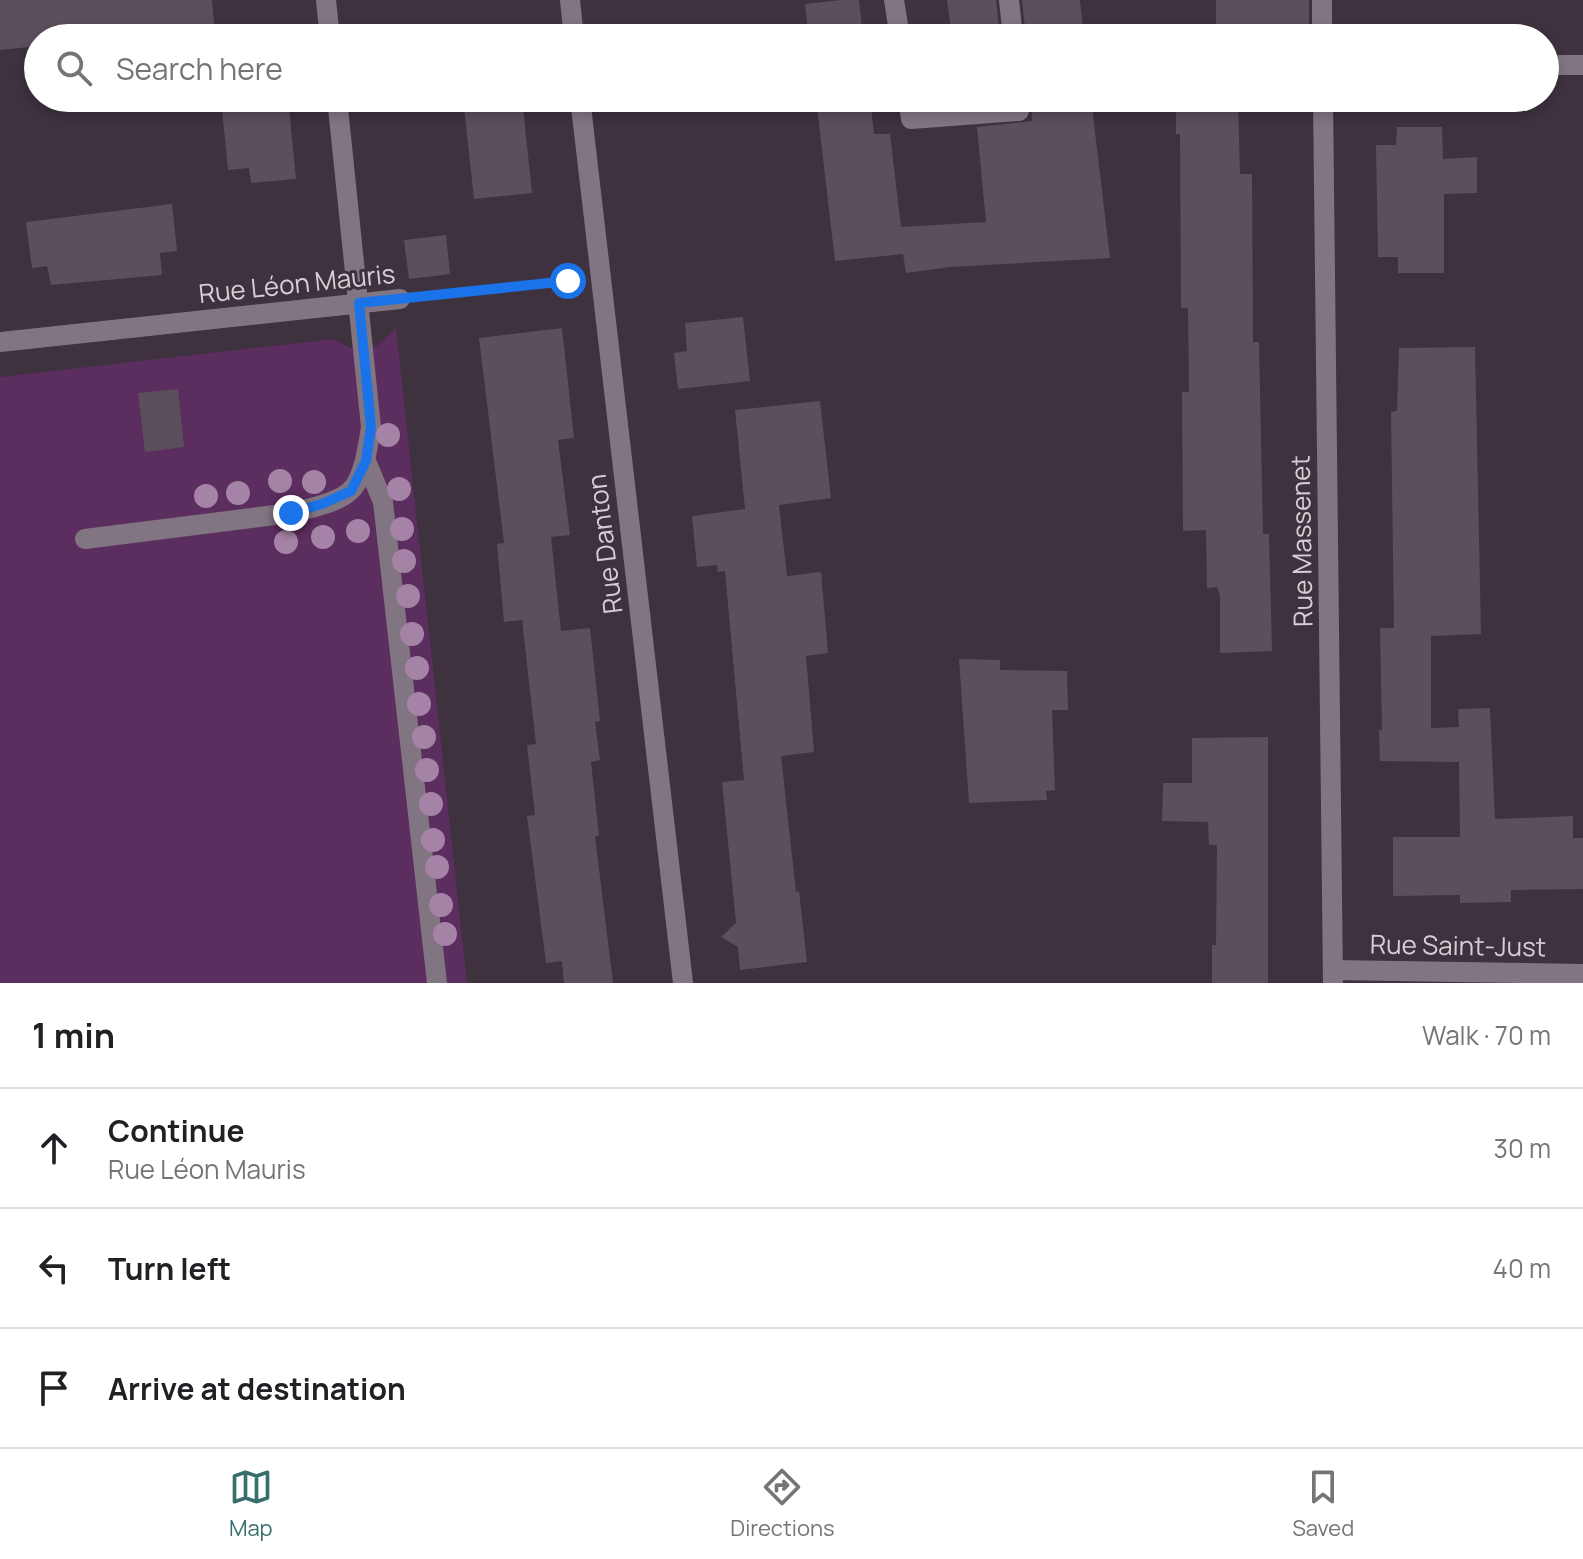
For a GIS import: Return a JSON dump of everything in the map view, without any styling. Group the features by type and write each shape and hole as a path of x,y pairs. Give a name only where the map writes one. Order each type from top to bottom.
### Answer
{"street":[{"path":"326,0 329,24"},
{"path":"570,0 573,24"},
{"path":"894,0 898,24"},
{"path":"1009,0 1012,24"},
{"path":"1322,0 1322,24"},
{"path":"1559,65 1583,65"},
{"path":"85,539 291,513 351,491 366,461 371,427 339,112"},
{"name":"Rue Danton","path":"581,112 683,983"},
{"path":"910,112 911,119 1005,112"},
{"name":"Rue Massenet","path":"1323,112 1333,976"},
{"name":"Rue Léon Mauris","path":"0,342 400,299"},
{"path":"366,461 383,502 437,983"},
{"name":"Rue Saint-Just","path":"1333,976 1583,974"}],"path":[{"name":"Rue Léon Mauris","path":"400,299 599,278"}],"shaded area":[{"path":"396,328 467,983 0,983 0,377 333,339 350,348 377,346"}],"building":[{"path":"0,0 212,0 214,24 24,24 24,47 0,50"},
{"path":"859,0 862,24 807,24 805,4"},
{"path":"947,0 996,0 999,24 950,24"},
{"path":"1022,0 1080,0 1083,24 1025,24"},
{"path":"1216,0 1309,0 1309,24 1216,24"},
{"path":"222,112 289,112 296,179 251,183 249,168 228,170"},
{"path":"465,112 523,112 532,193 474,199"},
{"path":"818,112 872,112 874,134 890,134 901,227 986,222 977,127 1032,121 1032,112 1093,112 1110,258 950,267 906,273 903,254 835,261"},
{"path":"1176,112 1238,112 1240,174 1252,174 1253,342 1259,342 1263,534 1269,534 1272,651 1220,653 1220,596 1217,587 1207,588 1206,530 1183,531 1182,392 1189,392 1188,308 1181,308 1180,134 1176,134"},
{"path":"1397,127 1442,127 1443,159 1477,157 1477,193 1444,194 1444,273 1398,273 1398,257 1378,257 1376,145 1396,145"},
{"path":"172,204 177,251 160,253 162,275 51,285 47,266 32,268 26,222"},
{"path":"446,235 450,274 409,279 404,240"},
{"path":"743,317 750,381 678,389 674,353 687,351 685,323"},
{"path":"562,328 574,438 558,440 570,535 551,537 561,631 590,628 600,721 595,722 600,760 591,762 599,836 595,836 613,983 564,983 562,961 546,963 527,816 535,815 527,745 536,744 522,620 504,622 497,544 504,543 479,338"},
{"path":"1475,347 1481,634 1431,636 1431,728 1459,727 1458,709 1490,708 1495,819 1573,816 1573,838 1583,838 1583,889 1511,890 1511,902 1460,903 1460,895 1393,896 1393,837 1460,837 1459,762 1380,761 1380,628 1394,628 1391,412 1397,411 1399,348"},
{"path":"178,389 184,447 145,452 138,393"},
{"path":"820,401 831,498 779,505 787,576 821,572 828,653 806,656 814,752 781,756 807,962 740,970 738,947 721,937 736,923 722,782 744,780 725,571 718,572 717,565 697,567 692,516 745,509 735,410"},
{"path":"959,659 1000,660 1000,670 1067,671 1068,710 1052,710 1055,790 1046,791 1047,800 969,803"},
{"path":"1268,737 1268,983 1212,983 1212,945 1216,945 1217,845 1209,845 1208,822 1162,821 1163,783 1192,783 1192,738"}],"route":[{"path":"291,513 351,491 366,461 371,427 359,303 568,281"}]}
